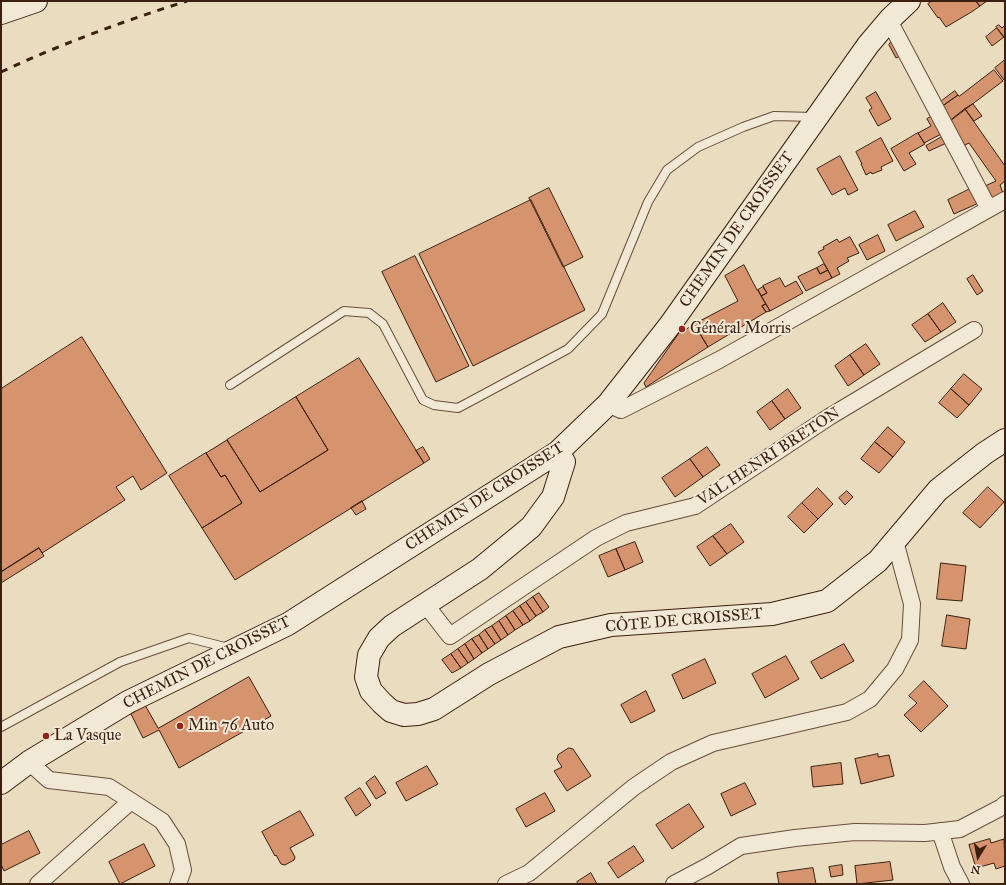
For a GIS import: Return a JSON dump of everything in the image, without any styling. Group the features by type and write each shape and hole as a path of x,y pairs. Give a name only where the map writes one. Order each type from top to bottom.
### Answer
{"street":[{"path":"1,13 36,1"},
{"name":"CHEMIN DE CROISSET","path":"1,783 29,762 128,702 288,624 558,452 608,404 670,325 868,45 890,19 909,1"},
{"path":"890,19 893,28 989,209"},
{"path":"608,404 621,410 712,363 1005,200"},
{"name":"VAL HENRI BRETON","path":"425,604 450,636 596,538 626,523 695,506 829,417 974,330"},
{"name":"CÔTE DE CROISSET","path":"558,452 564,462 553,497 531,527 480,569 392,626 379,638 369,654 366,676 371,691 391,711 404,714 418,714 434,710 489,674 559,637 611,625 772,614 827,601 878,561 938,490 985,453 1005,440"},
{"path":"506,884 529,873 634,787 671,762 713,743 847,712 870,699 895,669 910,640 912,604 895,541"},
{"path":"29,762 49,780 109,787 162,821 177,844 183,870 178,884"},
{"path":"38,884 131,801"},
{"path":"674,884 741,846 795,838 855,832 925,833 960,829 1005,804"},
{"path":"940,831 952,867 961,884"}],"lane":[{"path":"230,385 344,311 369,313 383,324 423,400 434,405 458,408 568,349 602,314 648,202 667,170 698,147 743,127 774,116 817,117"},
{"path":"1,727 120,662 189,638 235,649"}],"building":[{"path":"932,1 976,1 980,6 946,27 928,4"},
{"path":"976,1 987,1 980,6"},
{"path":"999,25 1002,28 1005,25 1005,39 996,27"},
{"path":"997,28 1004,37 992,46 986,37"},
{"path":"895,36 904,54 896,58 889,45"},
{"path":"1005,60 1005,79 1004,80 995,68"},
{"path":"994,70 1003,81 950,121 941,107 958,95 959,96"},
{"path":"955,91 958,95 941,107 939,103"},
{"path":"876,92 891,119 878,126 869,110 872,108 866,98"},
{"path":"973,104 982,116 974,121 965,109"},
{"path":"965,109 1005,166 1005,181 1000,185 1003,193 992,198 985,186 996,181 969,143 963,146 950,121"},
{"path":"938,113 947,131 924,143 918,133 931,126 927,119"},
{"path":"918,133 925,144 909,153 916,164 904,171 891,149"},
{"path":"949,133 953,140 929,151 926,146"},
{"path":"881,138 893,161 881,167 882,170 872,174 871,172 866,175 856,152"},
{"path":"840,156 858,190 848,195 845,188 832,195 817,169"},
{"path":"974,187 981,202 954,214 948,200"},
{"path":"549,188 583,257 563,267 529,198"},
{"path":"531,200 585,310 473,366 419,254"},
{"path":"915,211 924,227 896,241 888,225"},
{"path":"878,235 885,251 867,260 859,245"},
{"path":"850,237 859,253 847,258 849,261 837,268 840,274 832,278 818,252 824,249 823,247 837,239 839,242"},
{"path":"415,256 469,366 436,382 382,272"},
{"path":"824,264 828,270 820,274 817,268"},
{"path":"744,265 766,304 762,306 766,312 708,347 694,324 738,301 725,276"},
{"path":"817,268 820,274 828,270 832,278 806,291 798,277"},
{"path":"973,275 983,291 977,295 967,279"},
{"path":"780,278 785,287 796,281 803,293 770,311 761,296 767,293 763,286"},
{"path":"763,287 767,293 761,296 758,290"},
{"path":"943,303 956,322 941,332 928,314"},
{"path":"766,304 770,311 766,312 762,306"},
{"path":"928,314 941,332 925,342 912,325"},
{"path":"694,324 708,347 646,387 644,383 681,330 682,332"},
{"path":"82,337 167,473 141,490 133,476 116,487 125,500 42,553 39,548 1,572 1,389"},
{"path":"866,344 880,364 864,375 850,355"},
{"path":"850,355 864,375 848,386 835,366"},
{"path":"359,358 424,463 235,580 202,528 242,503 225,475 221,477 206,453 227,440 260,492 328,450 296,397"},
{"path":"964,374 982,389 969,405 951,389"},
{"path":"788,389 801,408 785,419 772,401"},
{"path":"951,389 969,405 957,418 939,403"},
{"path":"296,397 328,450 260,492 227,440"},
{"path":"772,401 785,419 770,430 757,412"},
{"path":"888,427 905,442 893,457 875,442"},
{"path":"875,442 893,457 879,473 861,459"},
{"path":"423,447 430,459 424,463 416,451"},
{"path":"707,447 720,465 703,477 690,459"},
{"path":"206,453 221,477 225,475 242,503 202,528 169,476"},
{"path":"690,459 703,477 675,497 662,478"},
{"path":"988,487 1004,502 980,528 963,513"},
{"path":"818,488 833,504 818,519 802,503"},
{"path":"847,491 853,497 845,505 839,498"},
{"path":"362,501 366,509 356,515 351,508"},
{"path":"802,503 818,519 804,533 788,517"},
{"path":"731,524 744,542 727,554 713,536"},
{"path":"713,536 727,554 710,566 697,547"},
{"path":"635,542 643,562 625,570 616,549"},
{"path":"39,548 44,556 1,583 1,572"},
{"path":"616,549 625,570 608,577 599,556"},
{"path":"941,563 966,566 962,601 937,599"},
{"path":"539,593 549,607 543,612 533,597"},
{"path":"533,597 543,612 536,616 526,602"},
{"path":"526,602 536,616 530,621 520,606"},
{"path":"520,606 530,621 523,625 513,611"},
{"path":"513,611 523,625 515,630 506,616"},
{"path":"947,615 970,619 966,649 942,646"},
{"path":"506,616 515,630 508,635 499,621"},
{"path":"499,621 508,635 501,640 492,626"},
{"path":"492,626 501,640 495,644 485,630"},
{"path":"485,630 495,644 488,649 479,635"},
{"path":"479,635 488,649 482,653 472,639"},
{"path":"472,639 482,653 474,659 465,644"},
{"path":"465,644 474,659 468,663 458,649"},
{"path":"844,644 854,661 821,679 811,662"},
{"path":"458,649 468,663 461,668 451,654"},
{"path":"451,654 461,668 452,673 442,660"},
{"path":"786,656 799,679 765,698 752,674"},
{"path":"705,659 716,683 683,699 672,675"},
{"path":"249,677 271,716 179,768 159,730 143,738 131,714 145,705 158,728"},
{"path":"924,681 948,706 921,732 904,715 917,703 909,696"},
{"path":"646,691 655,711 631,723 621,705"},
{"path":"569,748 573,749 591,776 567,791 554,771 562,767 557,759 558,755"},
{"path":"878,754 878,757 889,755 894,776 861,784 855,759"},
{"path":"841,763 843,784 813,787 811,767"},
{"path":"427,766 438,784 406,801 396,783"},
{"path":"375,776 386,793 376,799 366,783"},
{"path":"745,783 756,804 731,816 721,794"},
{"path":"360,788 371,805 356,816 345,798"},
{"path":"545,793 555,811 526,827 516,809"},
{"path":"689,804 704,827 672,849 656,825"},
{"path":"300,811 314,835 290,848 295,857 294,860 285,865 281,864 262,832"},
{"path":"29,831 40,853 4,871 1,864 1,845"},
{"path":"990,839 991,843 1004,839 1005,866 996,869 994,863 976,868 969,845"},
{"path":"144,844 155,866 120,884 109,862"},
{"path":"634,846 644,861 618,878 608,863"},
{"path":"890,862 893,880 857,884 855,866"},
{"path":"842,865 843,875 831,877 829,867"},
{"path":"813,868 816,884 779,884 777,873"},
{"path":"591,873 597,884 578,884 577,882"}],"railway":[{"path":"1,72 93,34 187,1"}],"place":[{"name":"Général Morris","path":"682,329"},
{"name":"Min 76 Auto","path":"180,726"},
{"name":"La Vasque","path":"46,736"}]}
